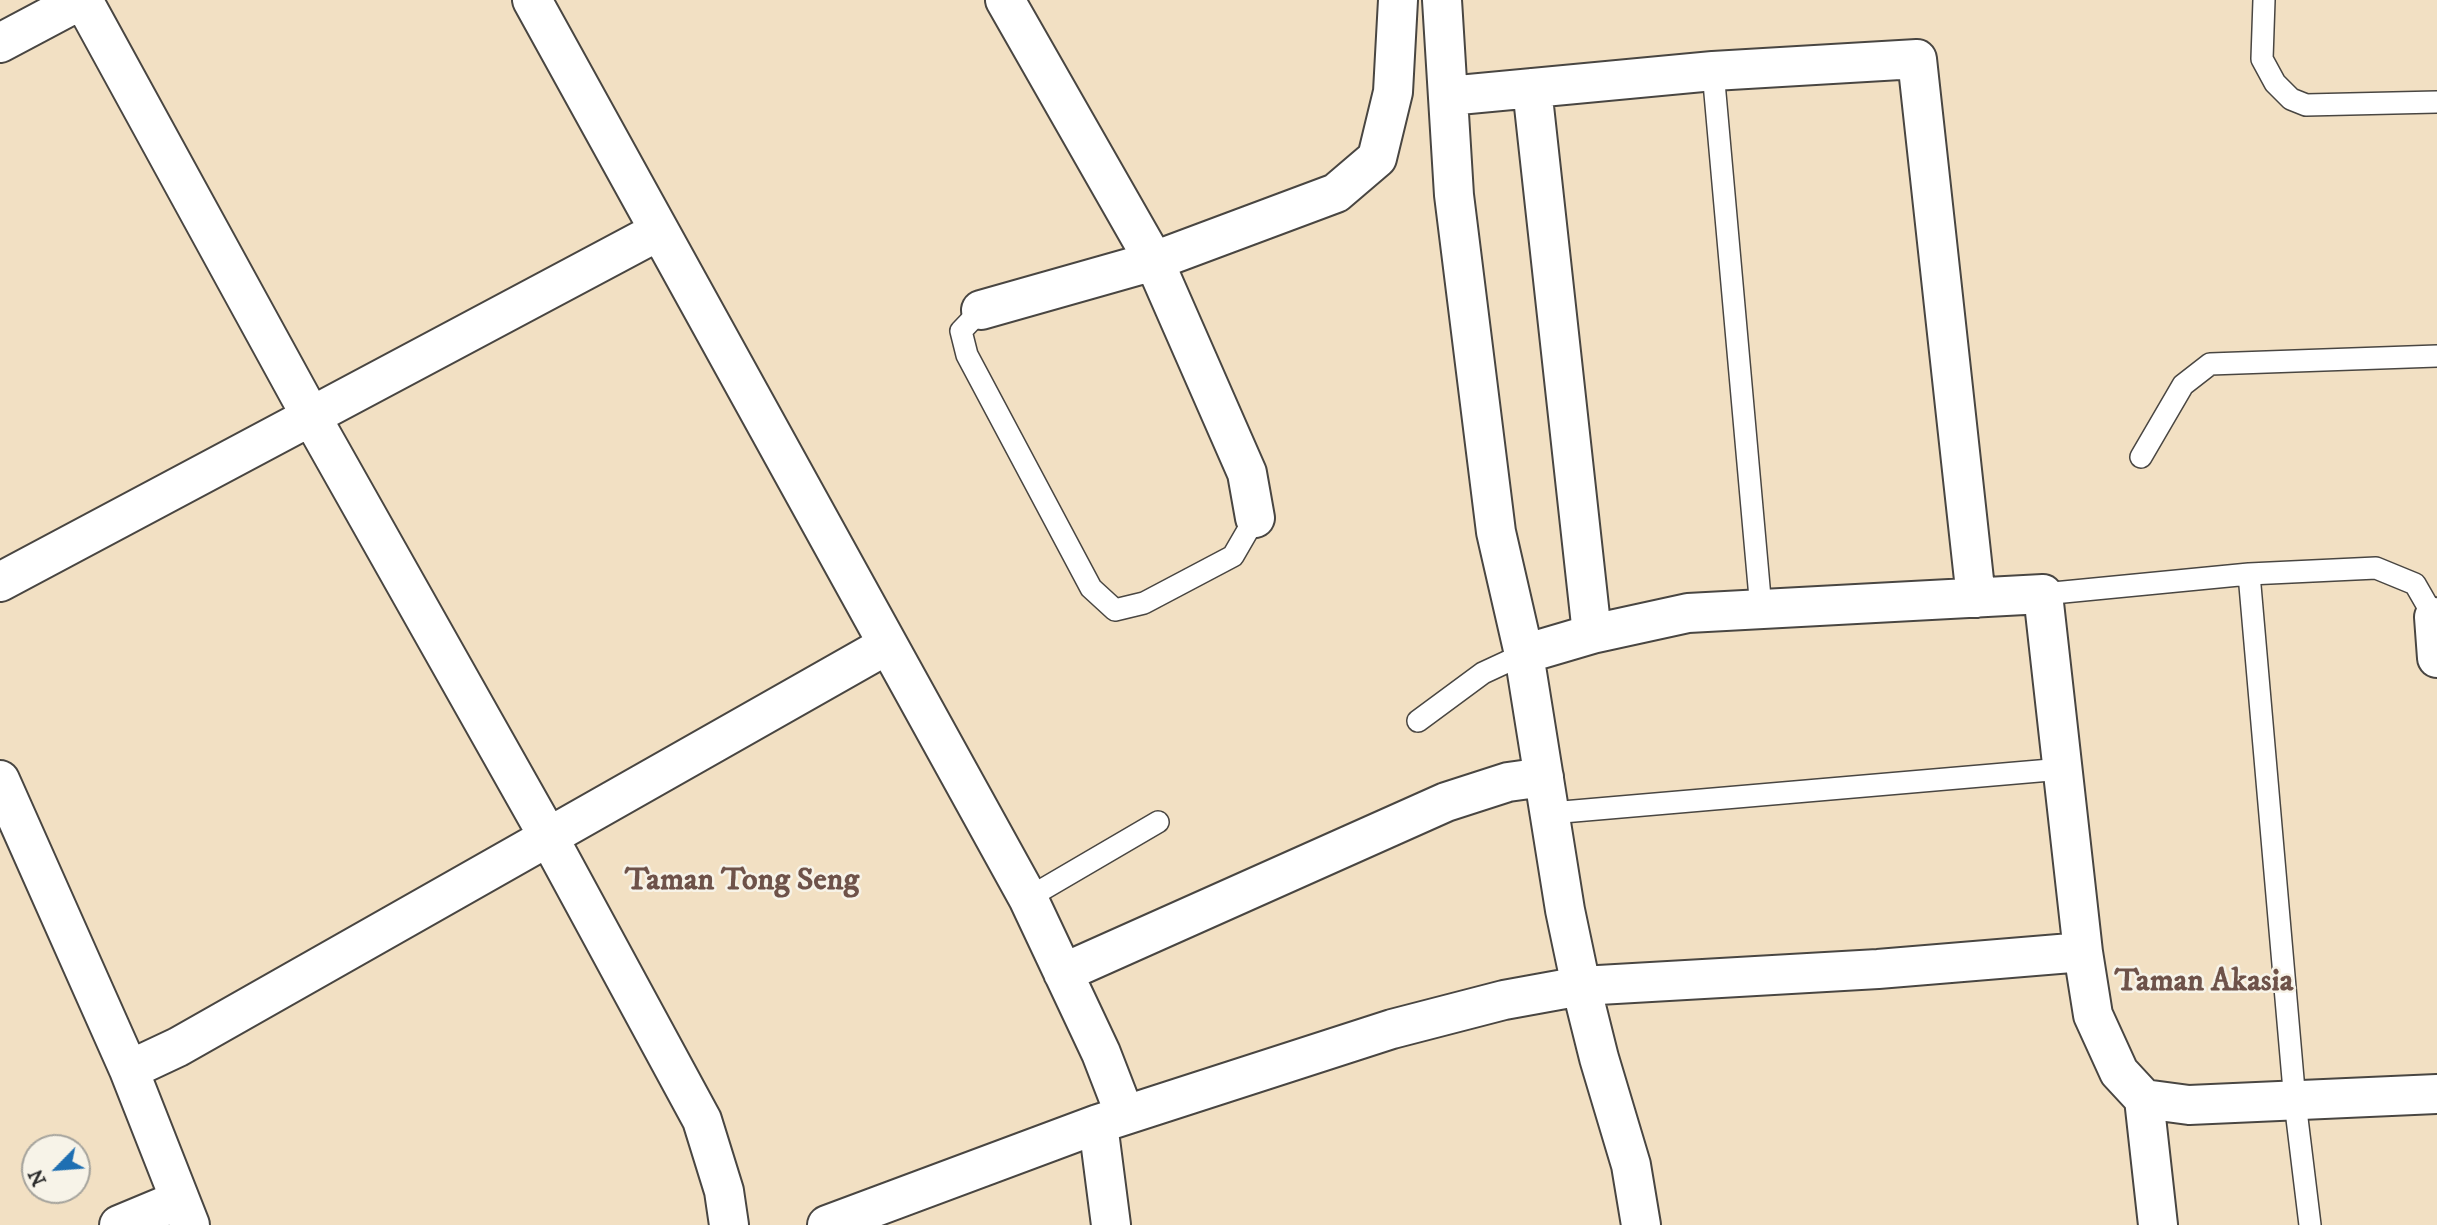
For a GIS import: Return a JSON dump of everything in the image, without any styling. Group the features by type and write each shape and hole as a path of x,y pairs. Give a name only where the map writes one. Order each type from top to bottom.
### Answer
{"street":[{"path":"0,43 82,0 312,418 549,838 702,1120 724,1191 729,1225"},
{"path":"532,0 657,232 1028,898 1101,1053 1111,1119 1111,1225"},
{"path":"1005,0 1154,261 1247,473 1255,518"},
{"path":"981,310 1154,261 1336,193 1377,158 1393,92 1398,0"},
{"path":"1442,0 1463,276 1496,532 1524,654 1565,910 1581,986 1631,1165 1641,1225"},
{"path":"1448,96 1713,71 1917,59 1976,597"},
{"path":"1532,88 1592,634"},
{"path":"0,582 657,232"},
{"path":"1524,654 1592,634 1688,613 2043,594 2083,951 2094,1015 2119,1072 2144,1099 2158,1225"},
{"path":"2434,617 2437,658"},
{"path":"129,1070 178,1047 887,645"},
{"path":"0,780 129,1070 185,1212 119,1225"},
{"path":"1063,973 1446,802 1508,782 1547,795"},
{"path":"827,1225 1111,1119 1392,1029 1504,1000 1581,986 1878,969 2083,951"},
{"path":"2144,1099 2189,1105 2437,1094"}],"lane":[{"path":"2264,0 2262,59 2275,83 2291,99 2306,105 2437,102"},
{"path":"1713,71 1760,609"},
{"path":"981,310 961,331 967,355 1091,588 1115,610 1144,603 1233,556 1255,518"},
{"path":"2141,457 2183,385 2210,364 2437,356"},
{"path":"2043,594 2249,574 2376,568 2415,584 2434,617"},
{"path":"2249,574 2295,1102 2310,1225"},
{"path":"1418,721 1483,673 1524,654"},
{"path":"1547,795 2062,769"},
{"path":"1028,898 1158,822"}],"district":[{"name":"Taman Tong Seng","path":"742,882"},
{"name":"Taman Akasia","path":"2204,983"}]}
